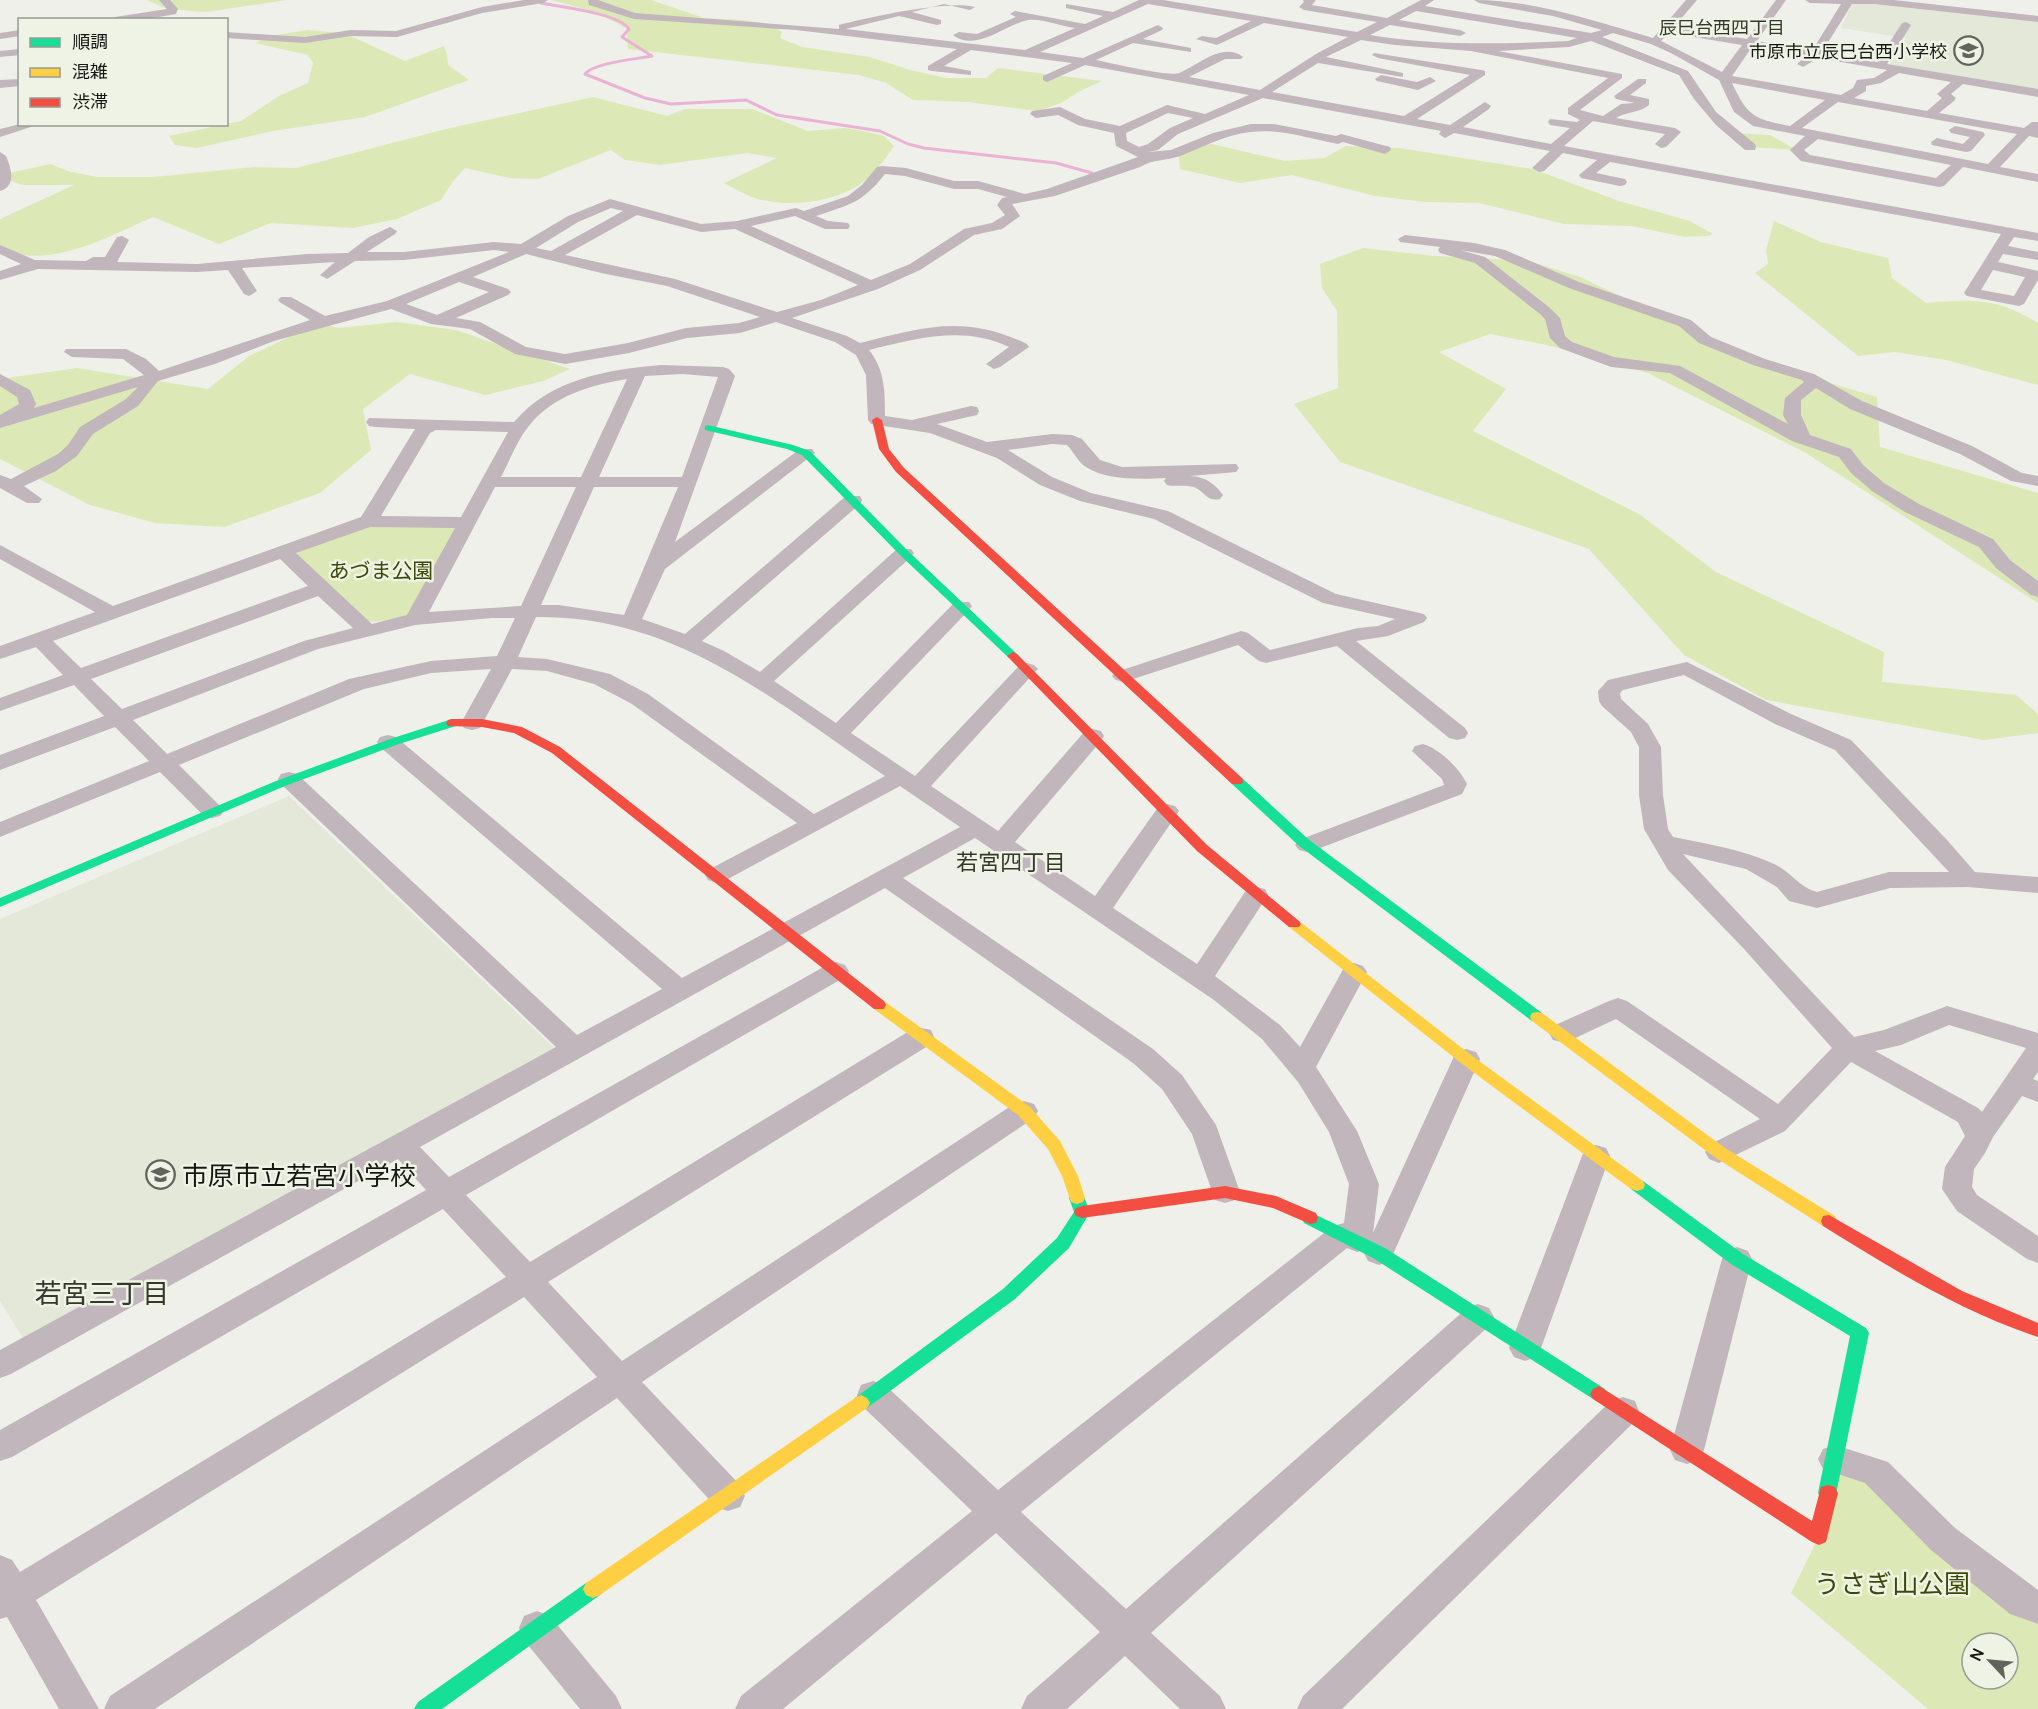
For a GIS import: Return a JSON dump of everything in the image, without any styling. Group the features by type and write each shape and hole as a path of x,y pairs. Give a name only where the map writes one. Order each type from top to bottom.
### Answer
{"street":[{"path":"144,18 173,16 173,9 164,0"},
{"path":"230,35 305,40 351,33 397,34 422,25 482,10 543,0"},
{"path":"593,0 593,3 634,16 735,21 1085,61 2038,237"},
{"path":"1012,62 1027,53 1147,0 1425,45 1479,48 1535,46"},
{"path":"1195,8 1212,0"},
{"path":"1308,0 1311,1 1304,7 1535,46 1593,51"},
{"path":"392,304 437,321 474,325 521,351 565,359 651,344 686,333 740,328 826,303 873,286 915,267 969,232 998,226 1013,216 1004,205 1007,201 1050,194 1105,176 1153,147 1174,131 1262,94 1316,59 1429,0"},
{"path":"1479,0 1499,1 1554,13 1655,42 1724,78 2032,133"},
{"path":"1655,42 1692,0"},
{"path":"1724,78 1781,0"},
{"path":"1810,0 1851,0 2038,19"},
{"path":"1791,66 1799,68 1815,55 1851,0"},
{"path":"1960,10 1978,0"},
{"path":"832,31 942,1 970,7"},
{"path":"1070,6 1114,15"},
{"path":"1209,25 1252,6"},
{"path":"1416,8 1592,37 1684,73 1698,100 1717,121 1750,147"},
{"path":"899,13 937,22"},
{"path":"1015,14 1086,27"},
{"path":"935,44 957,34 978,37 1027,17"},
{"path":"1425,45 1474,17"},
{"path":"875,19 896,24"},
{"path":"1202,39 1217,42 1264,20"},
{"path":"1047,78 1156,29 1101,21"},
{"path":"1267,32 1285,24"},
{"path":"1880,66 1906,25"},
{"path":"1575,49 1592,37 1613,30"},
{"path":"1667,30 2038,93"},
{"path":"0,36 18,33"},
{"path":"915,41 932,34 950,37"},
{"path":"1227,37 1248,41"},
{"path":"1132,40 1186,50 1145,72"},
{"path":"967,73 932,68 969,47"},
{"path":"1337,48 1481,73 1405,120"},
{"path":"1479,48 1476,50 1642,81 1620,96 1646,102 1639,107 1625,106 1606,119"},
{"path":"0,54 18,52"},
{"path":"1179,78 1222,55 1237,57"},
{"path":"1316,59 1366,68 1430,81 1418,86 1349,77 1366,68"},
{"path":"1540,76 1554,65"},
{"path":"1634,67 1654,76"},
{"path":"1792,130 1824,106 1862,88 1858,87 1862,83 1877,81 1897,69"},
{"path":"1763,85 1777,72"},
{"path":"1539,168 1569,135 1577,117 1618,76"},
{"path":"1724,78 1738,109 1757,123 2038,178"},
{"path":"1929,115 1950,98 1943,94 1960,80"},
{"path":"0,84 18,82"},
{"path":"1783,102 1799,91"},
{"path":"1244,101 1266,108"},
{"path":"1454,145 1433,142 1485,106"},
{"path":"1824,106 1979,135 1966,148 1921,139"},
{"path":"1224,109 1252,119"},
{"path":"1555,109 1577,117 1606,119 1675,132 1642,164"},
{"path":"1120,131 1167,110 1203,117"},
{"path":"1036,114 1060,111 1082,122 1163,139"},
{"path":"1717,121 1752,119 1767,113"},
{"path":"1336,141 1377,115"},
{"path":"1554,122 1577,117"},
{"path":"1662,129 1673,119"},
{"path":"1807,119 1830,123"},
{"path":"1991,169 2032,133 2038,124"},
{"path":"0,133 26,126"},
{"path":"1120,131 1121,143 1142,154 1173,154 1217,136 1251,128 1274,128 1385,150"},
{"path":"1543,131 1569,135"},
{"path":"1815,135 1796,150 1806,158 1939,183 1960,163"},
{"path":"1841,165 1864,144"},
{"path":"1888,174 1912,153"},
{"path":"0,156 6,176 0,187"},
{"path":"1607,158 1586,175 1620,182"},
{"path":"2019,174 2032,162"},
{"path":"805,215 853,199 867,188 882,170 906,172 954,185 978,185 1022,197"},
{"path":"0,423 153,378 323,321 392,304 525,249 573,219 610,203 701,228 737,225 788,213 805,215 825,225 843,226"},
{"path":"553,256 635,210"},
{"path":"737,225 873,286"},
{"path":"327,276 390,231"},
{"path":"1989,265 2010,231"},
{"path":"1405,239 1474,247 1500,253 1574,285 1685,323 1705,340 1760,362 1809,377 1856,405 1966,450 2017,477 2038,481"},
{"path":"0,276 33,264 49,261 110,261 122,240"},
{"path":"0,249 33,264 197,268 307,258 404,256 494,246 525,249 601,269 670,282 841,339 857,348 869,362 876,386 880,444 895,464 1307,845 1719,1152 1957,1298 2008,1321 2038,1330"},
{"path":"1998,249 2038,256"},
{"path":"1445,250 1480,260 1545,310 1552,318 1558,338 1566,345 1611,362 1674,369 1714,394 1803,439 1845,453 1857,469 1878,487 1912,508 1986,543 2003,564 2038,591"},
{"path":"404,256 410,276 429,288"},
{"path":"233,265 249,291"},
{"path":"437,321 503,292 458,277"},
{"path":"286,300 323,321"},
{"path":"857,348 902,338 962,330 987,333 1021,347 994,364"},
{"path":"72,352 126,354 140,362 153,378"},
{"path":"415,619 519,427 537,407 556,394 610,375 681,369 723,372 727,376 689,482 631,622"},
{"path":"472,723 505,662 638,373"},
{"path":"5,483 44,469 74,449 79,436 92,426 130,406 144,393 153,378"},
{"path":"0,379 24,393 28,404 23,410 0,423"},
{"path":"1803,439 1792,415 1793,398 1815,381"},
{"path":"913,424 971,411"},
{"path":"877,420 933,428 985,447 1018,462 1046,481 1086,497 1161,515 1330,599 1417,618 1381,632 1340,638 1266,657 1241,637 1123,676"},
{"path":"375,422 519,427"},
{"path":"368,521 423,430 433,425"},
{"path":"708,428 790,447 806,453 904,553 1027,669 1202,848 1256,895 1466,1059 1737,1259 1860,1334 1819,1536 1360,1242 1276,1202 1225,1192 1082,1212"},
{"path":"985,447 1052,440 1072,441 1088,460 1096,465 1148,479 1200,482 1214,495"},
{"path":"656,566 806,453"},
{"path":"1126,473 1230,468"},
{"path":"490,482 689,482"},
{"path":"5,483 33,499"},
{"path":"688,642 853,500"},
{"path":"0,653 368,521 466,523"},
{"path":"0,551 112,613"},
{"path":"283,552 367,630"},
{"path":"761,682 904,553"},
{"path":"0,705 321,588"},
{"path":"838,734 962,606"},
{"path":"0,763 311,645 415,619 492,612 559,612 631,622 688,642 761,682 1223,994 1271,1032 1302,1068 1343,1131 1364,1184 1360,1242"},
{"path":"1340,638 1457,733"},
{"path":"39,639 212,811"},
{"path":"0,830 357,684 431,667 505,662 547,665 602,679 640,699 812,823"},
{"path":"1968,879 1939,845 1843,745 1784,719 1687,668 1616,685 1609,691 1610,701 1640,729 1650,747 1651,795 1656,829 1677,865 1754,944 1848,1048 1968,1115 1977,1125 1980,1133"},
{"path":"717,875 812,823 909,782 1027,669"},
{"path":"0,903 289,779 388,742 455,722 518,730 556,750 921,1037 1024,1112 1054,1145 1070,1176 1082,1212 1064,1243 1009,1294 873,1395 537,1628 425,1709"},
{"path":"1001,843 1093,736"},
{"path":"388,742 680,990"},
{"path":"1307,845 1455,789 1456,784 1452,776 1423,751"},
{"path":"289,779 574,1048"},
{"path":"1099,909 1167,811"},
{"path":"1,1362 977,827"},
{"path":"1665,843 1756,865 1789,884 1798,895 1817,900 1888,880 1968,879 2038,885"},
{"path":"885,877 1143,1056 1172,1082 1206,1132 1225,1192"},
{"path":"1200,979 1256,895"},
{"path":"0,1447 836,971"},
{"path":"1302,1068 1354,972"},
{"path":"1562,1033 1618,1007 1780,1119"},
{"path":"1719,1152 1775,1124 1848,1048 1891,1038 1947,1015 2038,1042"},
{"path":"80,1709 5,1590 527,1279 921,1037"},
{"path":"2038,1050 2027,1087 1998,1112 1980,1133 1972,1153 1960,1166 1958,1189 1967,1203 2038,1251"},
{"path":"754,1709 997,1512 1360,1242 1466,1059"},
{"path":"123,1709 1024,1112"},
{"path":"401,1144 728,1496"},
{"path":"1525,1348 1596,1156"},
{"path":"1687,1450 1737,1259"},
{"path":"1040,1709 1478,1317"},
{"path":"873,1395 1208,1709"},
{"path":"1316,1709 1623,1411"},
{"path":"1835,1459 1876,1472 1943,1539 2023,1602 2038,1607"},
{"path":"537,1628 603,1709"}],"shaded area":[{"name":"市原市立辰巳台西小学校","path":"1861,3 2038,21 2038,91 1890,65 1906,38 1841,28 1852,4"},
{"name":"市原市立若宮小学校","path":"289,796 554,1048 23,1338 0,1301 0,919"}],"green space":[{"path":"147,0 287,0 206,12 167,9"},
{"path":"551,0 651,0 704,18 743,20 772,25 782,32 780,38 802,47 870,57 910,70 946,78 986,78 998,68 1102,81 1061,103 1038,111 968,102 913,100 886,83 859,75 628,49 627,29 599,13"},
{"path":"307,30 344,33 405,61 444,46 448,65 469,80 365,117 273,131 197,148 175,145 169,136 217,126 228,126 228,124 241,121 279,96 308,83 313,63 308,55 255,43 270,36"},
{"path":"593,97 667,116 685,109 752,109 808,131 845,128 868,132 884,136 894,146 877,169 856,187 822,200 810,202 785,203 762,200 724,183 777,158 747,153 660,165 625,160 611,150 538,179 510,178 465,168 441,200 397,219 353,228 271,223 219,244 153,217 98,241 59,253 39,256 0,249 0,219 74,185 22,185 0,177 0,175 50,164 71,172 98,177 154,177 254,167 296,168 446,129"},
{"path":"1732,133 1770,135 1796,150 1750,147"},
{"path":"1212,144 1285,161 1324,158 1346,146 1399,148 1533,169 1619,201 1690,221 1713,234 1685,237 1632,226 1564,224 1479,203 1426,202 1375,196 1292,175 1240,183 1180,169 1178,148"},
{"path":"1774,221 1821,242 1888,258 1892,278 1926,303 1984,302 2010,309 2038,323 2038,385 1946,360 1895,352 1858,356 1755,273 1768,264 1766,250"},
{"path":"1363,248 1435,256 1529,261 1580,277 1764,363 1877,397 1880,447 2038,493 2038,603 1806,453 1648,373 1547,345 1490,334 1439,352 1506,389 1473,431 1639,514 1716,572 1884,652 1882,682 2016,695 2038,714 2038,733 1984,740 1766,700 1684,655 1589,549 1340,462 1294,404 1338,388 1337,311 1322,288 1320,264"},
{"path":"397,322 456,330 570,369 543,381 485,395 410,374 363,409 371,450 320,493 224,527 155,523 90,505 0,459 0,379 77,368 208,389 249,356 319,323 338,328"},
{"name":"あづま公園","path":"367,526 454,527 456,529 411,613 379,622 367,621 297,555 299,550"},
{"name":"うさぎ山公園","path":"1835,1459 2038,1607 2038,1709 1928,1709 1791,1593 1819,1536"}],"waterway":[{"path":"536,0 541,3 602,15 623,23 629,29 622,37 652,56 606,64 585,74 645,98 671,104 746,100 777,115 880,131 908,144 924,148 1056,163 1092,173"}],"traffic: fast":[{"path":"708,428 790,447 806,453 904,553 1013,656"},
{"path":"0,903 280,783 394,741 452,723"},
{"path":"1237,781 1303,842 1537,1017"},
{"path":"1637,1185 1737,1259 1860,1333 1828,1493"},
{"path":"861,1403 1009,1294 1063,1243 1082,1212 1077,1198"},
{"path":"1310,1218 1379,1253 1599,1394"},
{"path":"425,1709 593,1589"}],"traffic: slow":[{"path":"1294,924 1466,1059 1637,1185"},
{"path":"879,1005 1024,1111 1054,1145 1070,1176 1077,1198"},
{"path":"1537,1017 1719,1152 1829,1221"},
{"path":"593,1589 861,1403"}],"traffic: jam":[{"path":"877,420 884,449 900,470 1237,781"},
{"path":"1013,656 1202,848 1294,924"},
{"path":"452,723 482,723 518,730 556,750 879,1005"},
{"path":"1082,1212 1225,1192 1276,1202 1310,1218"},
{"path":"1829,1221 1905,1268 1956,1296 2038,1330"},
{"path":"1599,1394 1819,1536 1828,1493"}],"place":[{"name":"市原市立辰巳台西小学校","path":"1968,51"},
{"name":"市原市立若宮小学校","path":"161,1175"}],"district":[{"name":"辰巳台西四丁目","path":"1722,27"},
{"name":"若宮四丁目","path":"1011,862"},
{"name":"若宮三丁目","path":"102,1292"}]}
